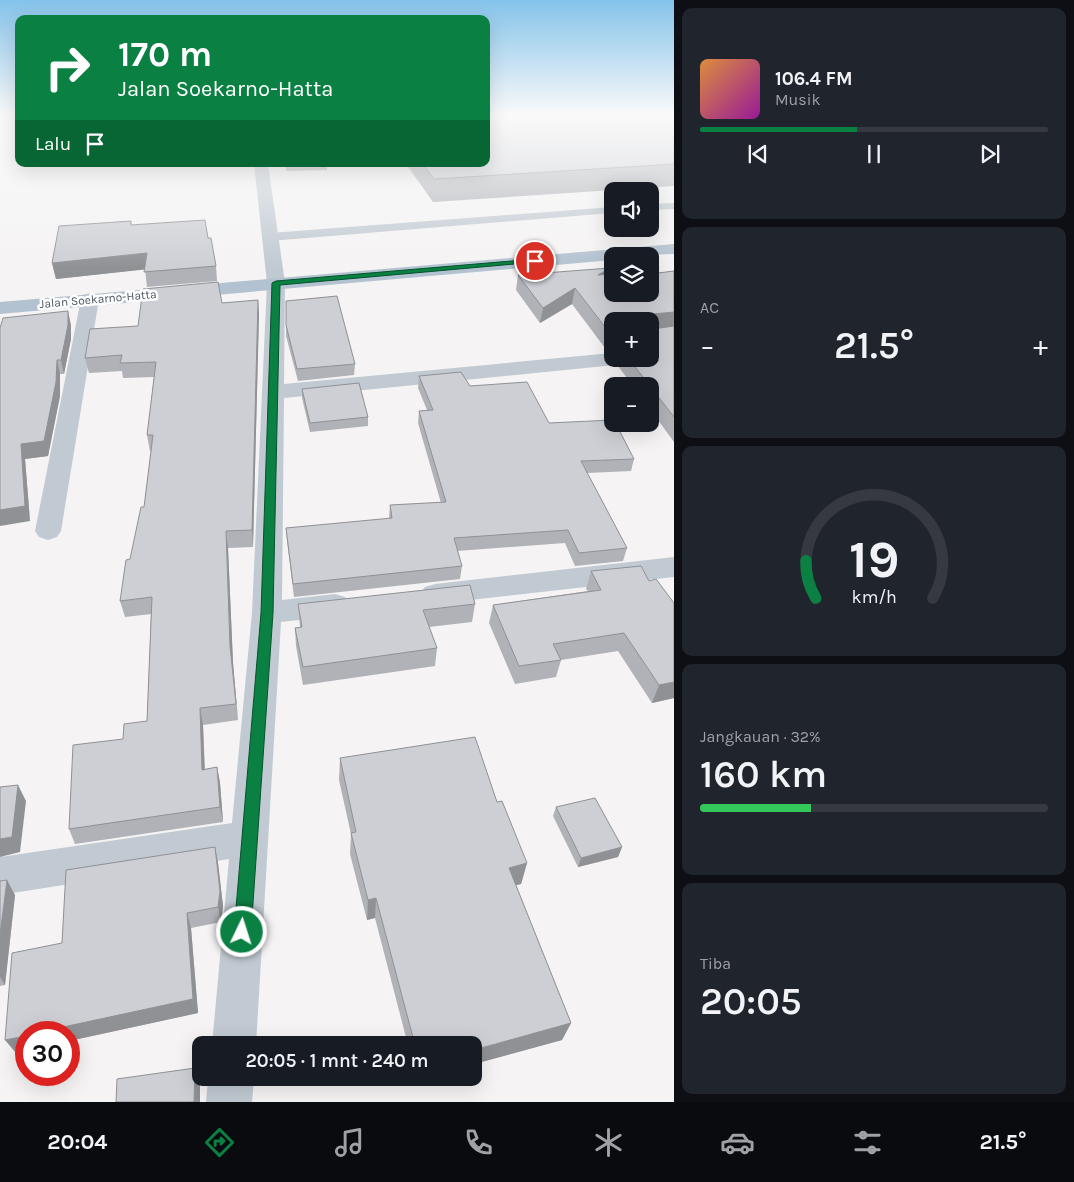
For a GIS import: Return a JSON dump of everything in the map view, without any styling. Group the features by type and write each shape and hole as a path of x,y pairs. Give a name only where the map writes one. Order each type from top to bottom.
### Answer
{"main road":[{"name":"Jalan Soekarno-Hatta","path":"0,308 674,249"}],"street":[{"path":"235,1036 267,613 276,283 261,167"},
{"path":"48,530 90,300"},
{"path":"273,392 604,360"},
{"path":"406,597 674,567"},
{"path":"267,613 356,603"},
{"path":"0,876 250,838"},
{"path":"229,1102 230,1086"}],"lane":[{"path":"659,207 674,206"},
{"path":"270,237 604,211"}],"building":[{"path":"651,165 434,179 425,167"},
{"path":"205,220 208,238 211,238 216,266 144,272 147,253 52,263 59,226 131,221 131,225"},
{"path":"604,268 604,272 598,275 604,275 604,302 659,302 659,273 674,271 674,312 604,312 604,326 575,288 543,308 518,275"},
{"path":"218,282 222,303 258,300 252,530 226,531 230,646 236,704 200,708 202,770 217,767 220,807 69,829 73,745 123,739 124,724 147,721 152,597 120,601 126,560 130,559 141,507 144,507 153,435 147,435 156,362 120,363 122,355 85,358 90,329 138,326 143,289"},
{"path":"337,296 355,364 297,369 286,325 286,301"},
{"path":"68,311 68,325 61,360 57,360 56,382 44,441 21,444 25,506 0,510 0,328 3,318"},
{"path":"674,326 674,417 659,398 659,377 643,377 635,367 659,367 659,328"},
{"path":"461,372 470,386 527,382 549,423 604,420 604,432 620,432 634,459 581,461 627,548 579,553 568,530 454,538 462,566 293,584 286,528 392,518 390,505 446,502 419,411 433,410 419,376"},
{"path":"359,383 368,417 310,423 302,389"},
{"path":"641,566 649,581 656,579 674,603 674,682 659,685 624,633 553,644 561,660 519,666 493,605 601,590 591,571"},
{"path":"470,585 475,604 423,610 437,648 303,667 295,628 302,627 298,604"},
{"path":"475,737 497,802 502,801 527,863 509,868 571,1023 482,1048 482,1036 413,1036 376,898 368,900 351,833 356,832 340,758"},
{"path":"18,785 12,837 0,839 0,787"},
{"path":"595,798 622,847 581,858 556,807"},
{"path":"215,847 220,891 218,907 187,913 193,999 80,1023 80,1021 15,1021 15,1038 5,1040 12,953 62,943 66,870"},
{"path":"7,880 0,935 0,881"},
{"path":"192,1068 194,1102 116,1102 117,1079"}],"route":[{"path":"242,932 267,613 276,283 535,261"}]}
